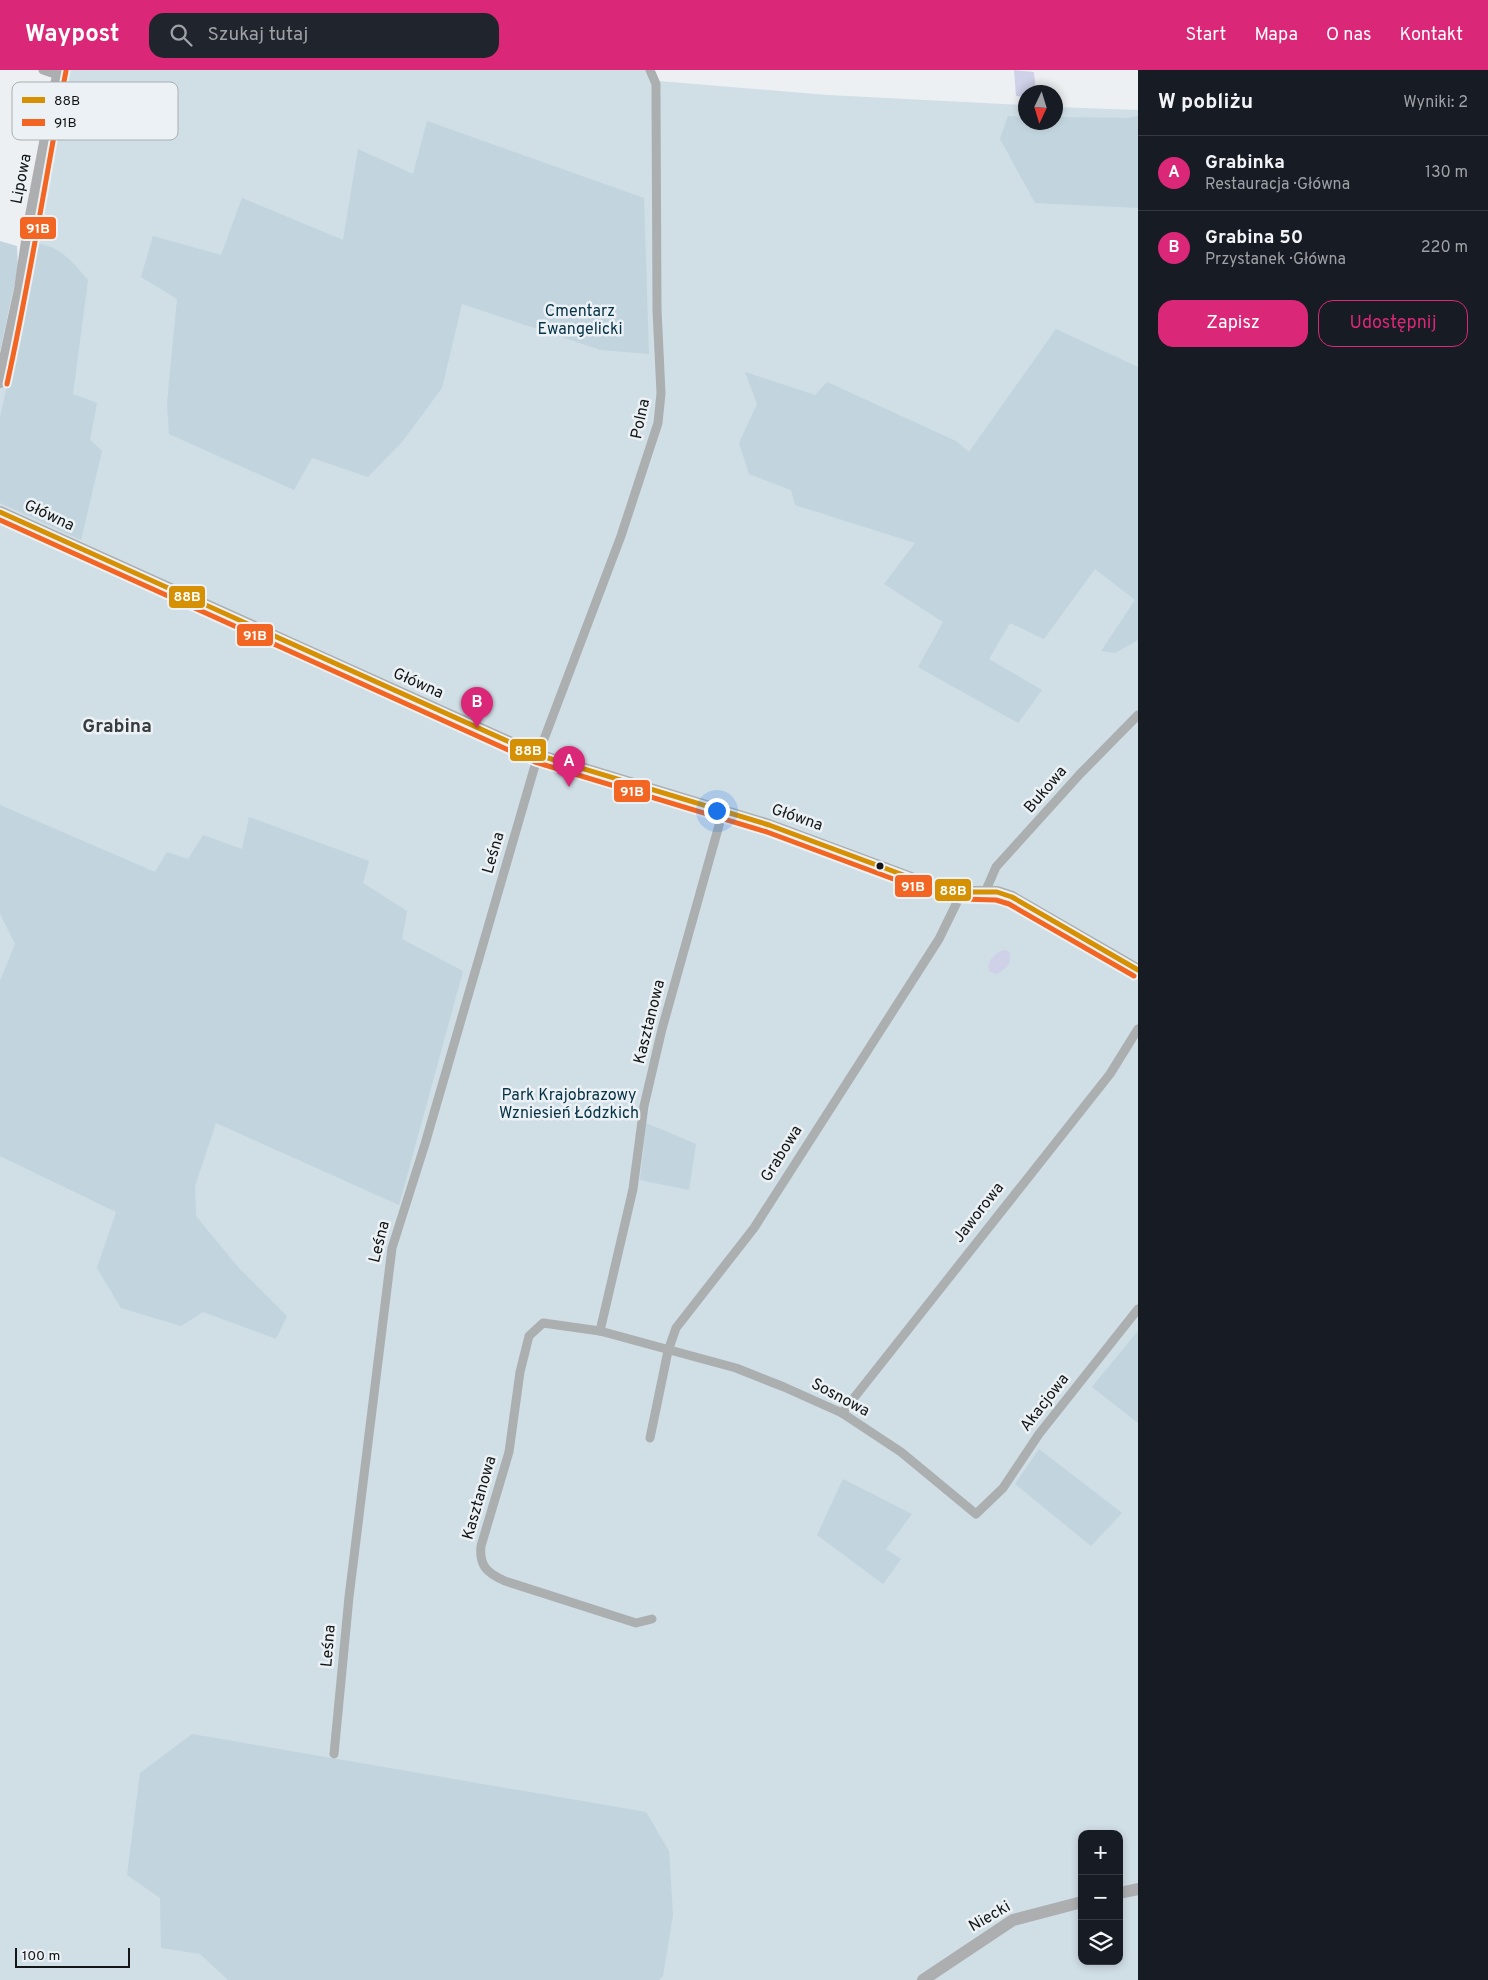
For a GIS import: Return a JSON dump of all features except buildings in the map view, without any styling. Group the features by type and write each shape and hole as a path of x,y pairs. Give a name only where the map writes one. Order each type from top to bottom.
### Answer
{"street":[{"path":"43,70 58,72"},
{"name":"Polna","path":"538,755 620,536 658,423 661,393 658,310 656,84 650,70"},
{"name":"Lipowa","path":"0,382 19,297 30,221 45,140"},
{"name":"Główna","path":"0,512 538,755 769,825 933,886 962,892 986,890 1012,897 1138,970"},
{"name":"Bukowa","path":"986,890 996,867 1080,774 1138,715"},
{"name":"Leśna","path":"334,1754 348,1597 392,1248 428,1135 538,755"},
{"name":"Kasztanowa","path":"600,1331 633,1189 644,1106 662,1029 723,812"},
{"name":"Grabowa","path":"650,1438 668,1350 676,1328 754,1228 939,939 962,892"},
{"name":"Jaworowa","path":"842,1413 1110,1074 1138,1029"},
{"name":"Akacjowa","path":"976,1514 1003,1488 1039,1434 1138,1309"},
{"name":"Kasztanowa","path":"652,1619 636,1623 505,1581 487,1571 480,1557 488,1518 509,1452 520,1372 529,1336 543,1323 600,1331 668,1350"},
{"name":"Sosnowa","path":"668,1350 736,1368 842,1413 901,1452 976,1514"},
{"path":"1123,1892 1138,1889"},
{"name":"Niecki","path":"923,1980 1013,1920 1078,1903"}],"green space":[{"name":"Park Krajobrazowy Wzniesień Łódzkich","path":"59,70 650,70 659,81 828,95 1018,105 1018,130 1063,130 1063,107 1138,110 1138,1980 0,1980 0,377 46,140 178,140 178,82 57,82"},
{"path":"1008,116 1018,117 1018,130 1063,130 1063,117 1128,118 1138,116 1138,208 1035,203 1000,139"},
{"name":"Cmentarz Ewangelicki","path":"427,121 644,198 649,354 601,350 462,304 442,388 402,442 368,477 312,458 294,490 169,434 167,403 177,299 141,277 153,236 221,255 242,198 343,240 358,149 413,174"},
{"path":"0,241 17,246 18,268 0,352"},
{"path":"33,244 51,247 65,255 88,280 73,394 97,403 90,440 102,451 81,540 0,503 0,417 29,285"},
{"path":"1056,329 1138,367 1138,640 1115,653 1101,651 1135,600 1095,569 1044,639 1010,623 989,659 1042,690 1018,723 918,667 943,622 884,584 915,543 795,505 791,490 749,474 739,443 757,404 745,372 815,395 827,382 956,441 969,452"},
{"path":"0,805 155,872 167,852 188,859 203,835 242,849 249,817 369,861 363,883 407,911 402,939 463,971 399,1205 216,1123 195,1186 196,1216 238,1267 287,1316 276,1339 203,1312 181,1326 121,1308 97,1268 116,1212 0,1156 0,981 15,944 0,914"},
{"path":"646,1123 696,1144 689,1190 640,1180"},
{"path":"1138,1331 1138,1423 1092,1387"},
{"path":"1039,1449 1122,1513 1091,1546 1015,1484"},
{"path":"843,1479 912,1514 886,1549 901,1559 883,1584 817,1535"},
{"path":"192,1734 646,1812 669,1851 673,1915 663,1976 659,1980 228,1980 200,1954 161,1948 160,1898 127,1875 140,1773"}],"shaded area":[{"path":"1014,70 1034,72 1035,85 1018,85 1018,96 1016,96"},
{"path":"1006,950 1010,953 1010,960 1007,966 996,974 989,971 990,960 999,952"}],"transit line":[{"name":"91B","path":"64,82 66,71"},
{"name":"91B","path":"7,384 31,267 54,140"},
{"name":"88B","path":"0,512 538,755 769,825 933,886 962,892 997,892 1012,897 1138,970"},
{"name":"91B","path":"0,520 535,762 767,832 931,893 961,899 996,900 1009,904 1134,976"}],"place":[{"name":"Grabina 50","path":"477,728"},
{"name":"Grabinka","path":"569,787"}],"district":[{"name":"Grabina","path":"117,727"}]}
